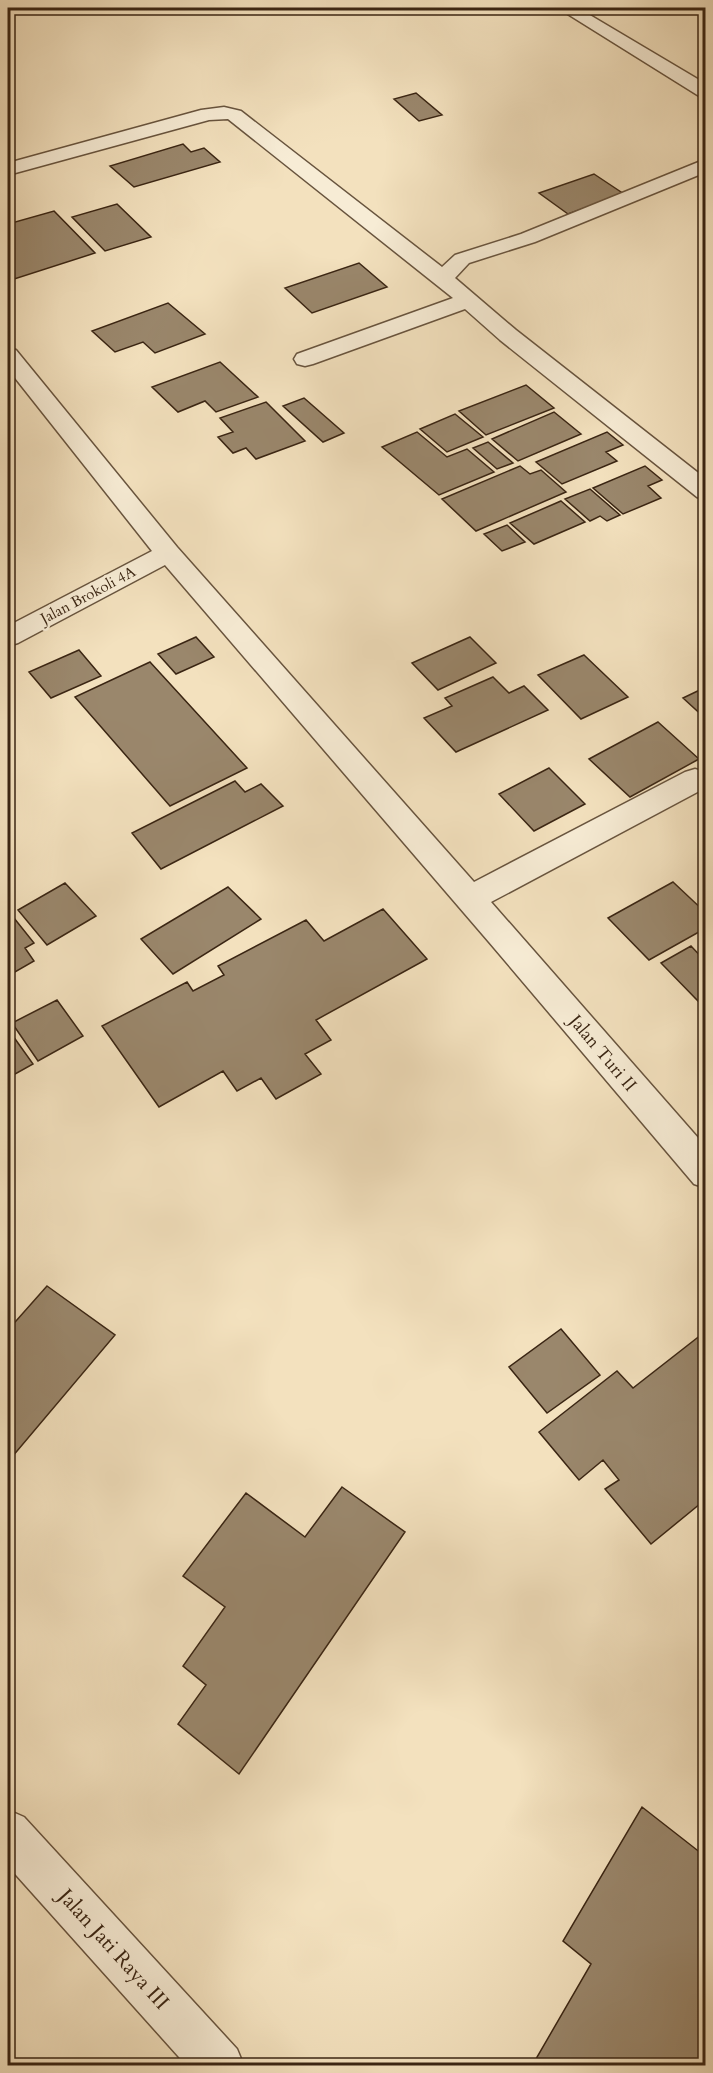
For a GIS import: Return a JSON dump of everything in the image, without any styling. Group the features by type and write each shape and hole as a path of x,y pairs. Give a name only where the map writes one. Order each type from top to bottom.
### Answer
{"street":[{"path":"567,8 705,92"},
{"path":"8,169 208,114 234,115 443,278 508,335 705,492"},
{"path":"443,278 462,259 528,238 705,165"},
{"path":"305,359 468,300"},
{"name":"Jalan Turi II","path":"8,355 168,553 501,933 705,1173"},
{"name":"Jalan Brokoli 4A","path":"8,637 168,553"},
{"path":"469,899 695,780"},
{"name":"Jalan Jati Raya III","path":"8,1833 220,2066"}],"building":[{"path":"416,93 442,115 419,121 394,99"},
{"path":"183,144 191,152 204,148 220,162 134,187 110,166"},
{"path":"594,174 624,194 568,214 539,193"},
{"path":"117,204 151,237 105,251 72,217"},
{"path":"54,211 95,253 8,281 8,224"},
{"path":"359,263 387,287 312,313 285,288"},
{"path":"168,303 205,334 155,353 143,342 115,352 92,331"},
{"path":"220,362 258,397 216,412 205,401 178,412 152,387"},
{"path":"526,385 554,408 486,435 459,411"},
{"path":"304,398 344,433 323,442 283,406"},
{"path":"266,402 305,441 256,459 246,448 233,453 218,437 233,432 220,418"},
{"path":"554,412 581,434 518,461 492,439"},
{"path":"455,414 483,437 447,452 420,429"},
{"path":"417,432 447,457 467,449 494,472 439,495 382,447"},
{"path":"607,432 623,445 606,452 617,461 562,484 536,462"},
{"path":"488,442 513,463 497,469 473,448"},
{"path":"520,466 530,474 541,470 566,492 476,531 442,499"},
{"path":"645,466 662,480 648,486 661,498 623,514 593,488"},
{"path":"590,489 620,515 607,521 600,516 590,521 565,499"},
{"path":"561,501 585,522 534,544 510,523"},
{"path":"507,525 525,542 502,551 484,534"},
{"path":"196,637 214,657 176,674 158,654"},
{"path":"470,637 496,663 438,690 412,663"},
{"path":"79,650 101,676 51,698 29,672"},
{"path":"584,655 628,697 581,719 538,675"},
{"path":"150,662 247,768 170,806 75,697"},
{"path":"493,677 509,693 524,686 548,710 456,752 424,718 452,706 445,698"},
{"path":"706,687 706,719 683,698"},
{"path":"658,722 699,759 630,797 589,759"},
{"path":"549,768 585,804 534,831 499,794"},
{"path":"235,781 245,792 261,784 283,806 161,869 132,833"},
{"path":"673,882 706,913 706,928 649,960 608,918"},
{"path":"65,883 96,916 47,945 18,910"},
{"path":"228,887 261,919 173,974 141,939"},
{"path":"383,909 427,959 316,1020 331,1040 305,1054 321,1074 276,1099 261,1078 237,1091 223,1071 159,1107 102,1026 187,982 193,991 224,975 218,966 306,920 324,941"},
{"path":"10,913 34,943 25,948 34,961 8,976 8,914"},
{"path":"691,946 706,962 706,996 698,1001 661,963"},
{"path":"57,1000 83,1036 38,1061 12,1023"},
{"path":"8,1029 33,1064 8,1078"},
{"path":"47,1286 115,1335 12,1457 8,1454 8,1330"},
{"path":"561,1329 600,1375 547,1413 509,1367"},
{"path":"706,1331 706,1499 651,1544 605,1489 619,1480 603,1460 579,1480 539,1432 617,1371 633,1388"},
{"path":"342,1487 405,1532 239,1774 178,1724 206,1685 183,1666 225,1607 183,1576 246,1493 305,1537"},
{"path":"642,1807 706,1857 706,1904 699,1917 706,1923 706,2066 534,2066 533,2064 591,1964 563,1941"}]}
